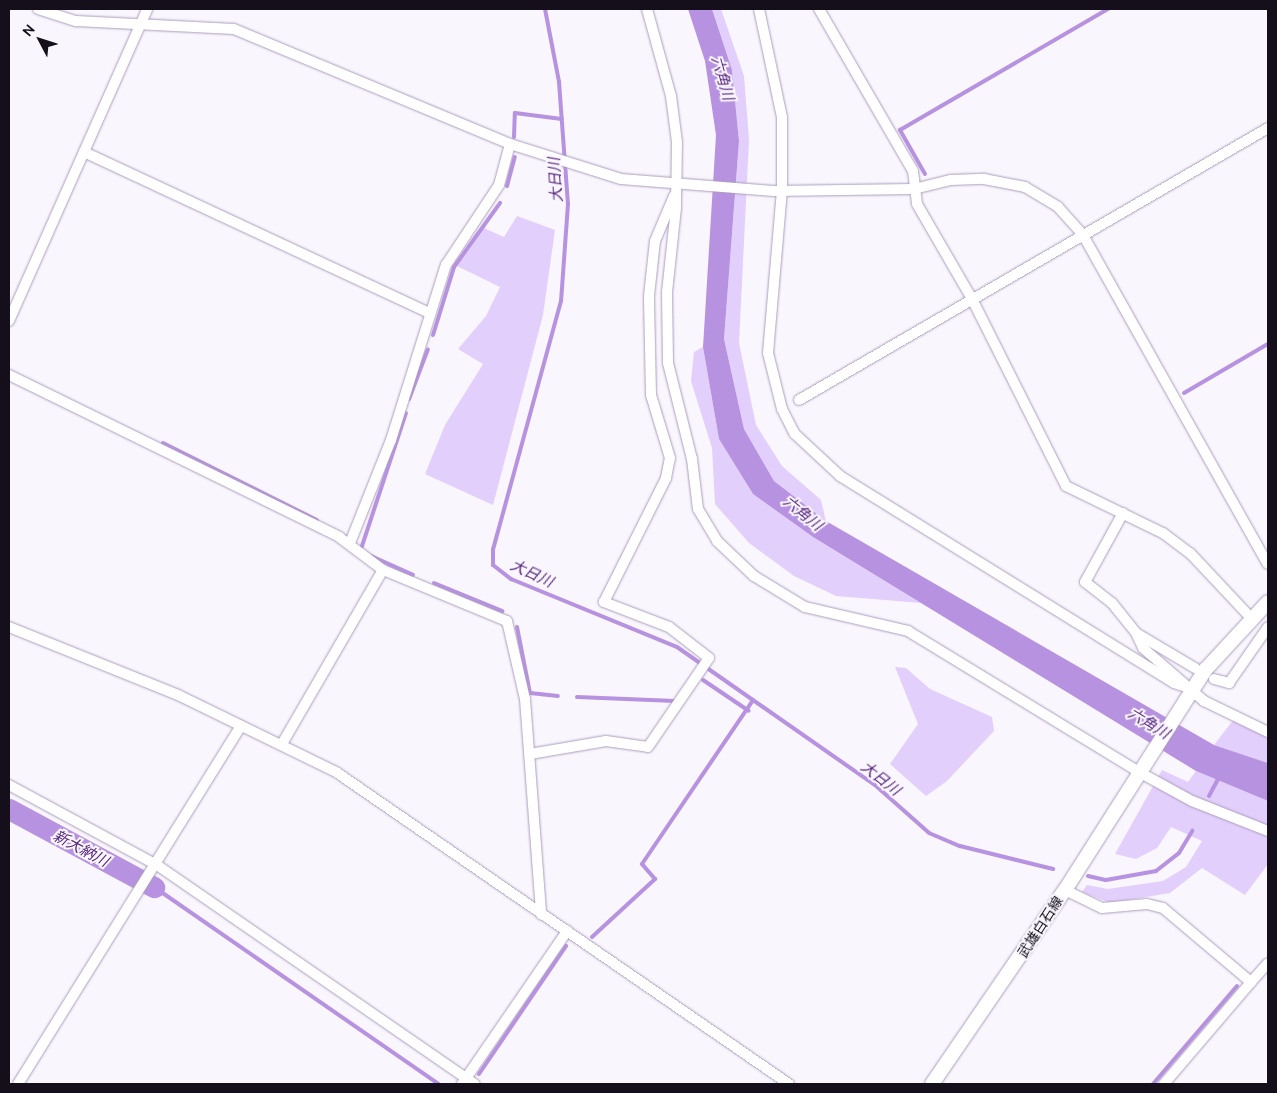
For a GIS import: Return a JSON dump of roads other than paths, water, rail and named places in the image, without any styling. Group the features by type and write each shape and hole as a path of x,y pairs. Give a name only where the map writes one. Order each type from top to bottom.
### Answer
{"main road":[{"path":"1189,694 1252,618 1268,602"},
{"name":"武雄白石線","path":"932,1084 1065,890 1189,694"}],"street":[{"path":"38,9 76,21 141,22 234,29 510,144 621,179 676,189 778,190 914,189 951,180 1004,181 1041,195 1083,235 1268,564"},
{"path":"9,321 147,9"},
{"path":"647,9 674,113 676,189 668,363 692,459 698,509 717,540 773,590 832,616 888,623 908,631 1192,802 1268,831"},
{"path":"759,9 782,117 768,353 782,409 795,434 840,476 1189,694 1268,732"},
{"path":"819,9 913,171 914,189 929,228 972,300 1066,486 1163,532 1190,553 1252,618"},
{"path":"799,400 1268,128"},
{"path":"350,543 391,440 446,264 499,185 510,144"},
{"path":"84,152 430,313"},
{"path":"530,754 606,740 648,747 710,658 669,627 604,602 666,478 670,458 651,395 649,296 655,241 676,189"},
{"path":"9,375 172,451 350,543 383,570 507,621 525,699 541,914"},
{"path":"1122,513 1085,582 1112,603 1136,633 1143,648 1189,694"},
{"path":"282,744 383,570"},
{"path":"9,627 282,744 336,772 789,1084"},
{"path":"1214,679 1229,683 1268,627"},
{"path":"1136,633 1195,668"},
{"path":"18,1084 142,890 241,726"},
{"path":"9,785 157,865 464,1081 475,1084"},
{"path":"1065,890 1102,908 1147,904 1163,908 1251,982"},
{"path":"464,1081 567,932"},
{"path":"1164,1084 1268,963"}],"water":[{"name":"六角川","path":"688,9 712,9 732,70 739,141 724,339 744,429 774,481 826,521 1214,745 1268,763 1268,801 1196,771 813,537 753,494 719,439 703,347 716,135 705,61"}],"waterway":[{"name":"大日川","path":"545,9 559,82 568,204 561,301 493,549 493,565 511,579 677,647 875,785 929,833 960,846 1053,869"},
{"path":"925,174 900,130 1108,9"},
{"path":"514,137 515,113 562,119"},
{"path":"507,186 515,157"},
{"path":"433,335 454,267 500,203"},
{"path":"1184,393 1268,344"},
{"path":"409,399 428,349"},
{"path":"361,549 406,413"},
{"path":"163,443 317,520"},
{"path":"371,556 413,575"},
{"path":"434,583 502,611"},
{"path":"517,627 530,693 558,696"},
{"path":"703,680 749,711"},
{"path":"577,697 675,701"},
{"path":"592,937 655,879 642,864 753,700"},
{"name":"大日川","path":"1209,796 1219,777"},
{"name":"新大納川","path":"9,809 154,887"},
{"name":"大日川","path":"1088,876 1106,880 1156,871 1179,853 1192,831"},
{"path":"154,887 438,1084"},
{"path":"479,1074 566,946"},
{"path":"1153,1084 1237,986"}]}
